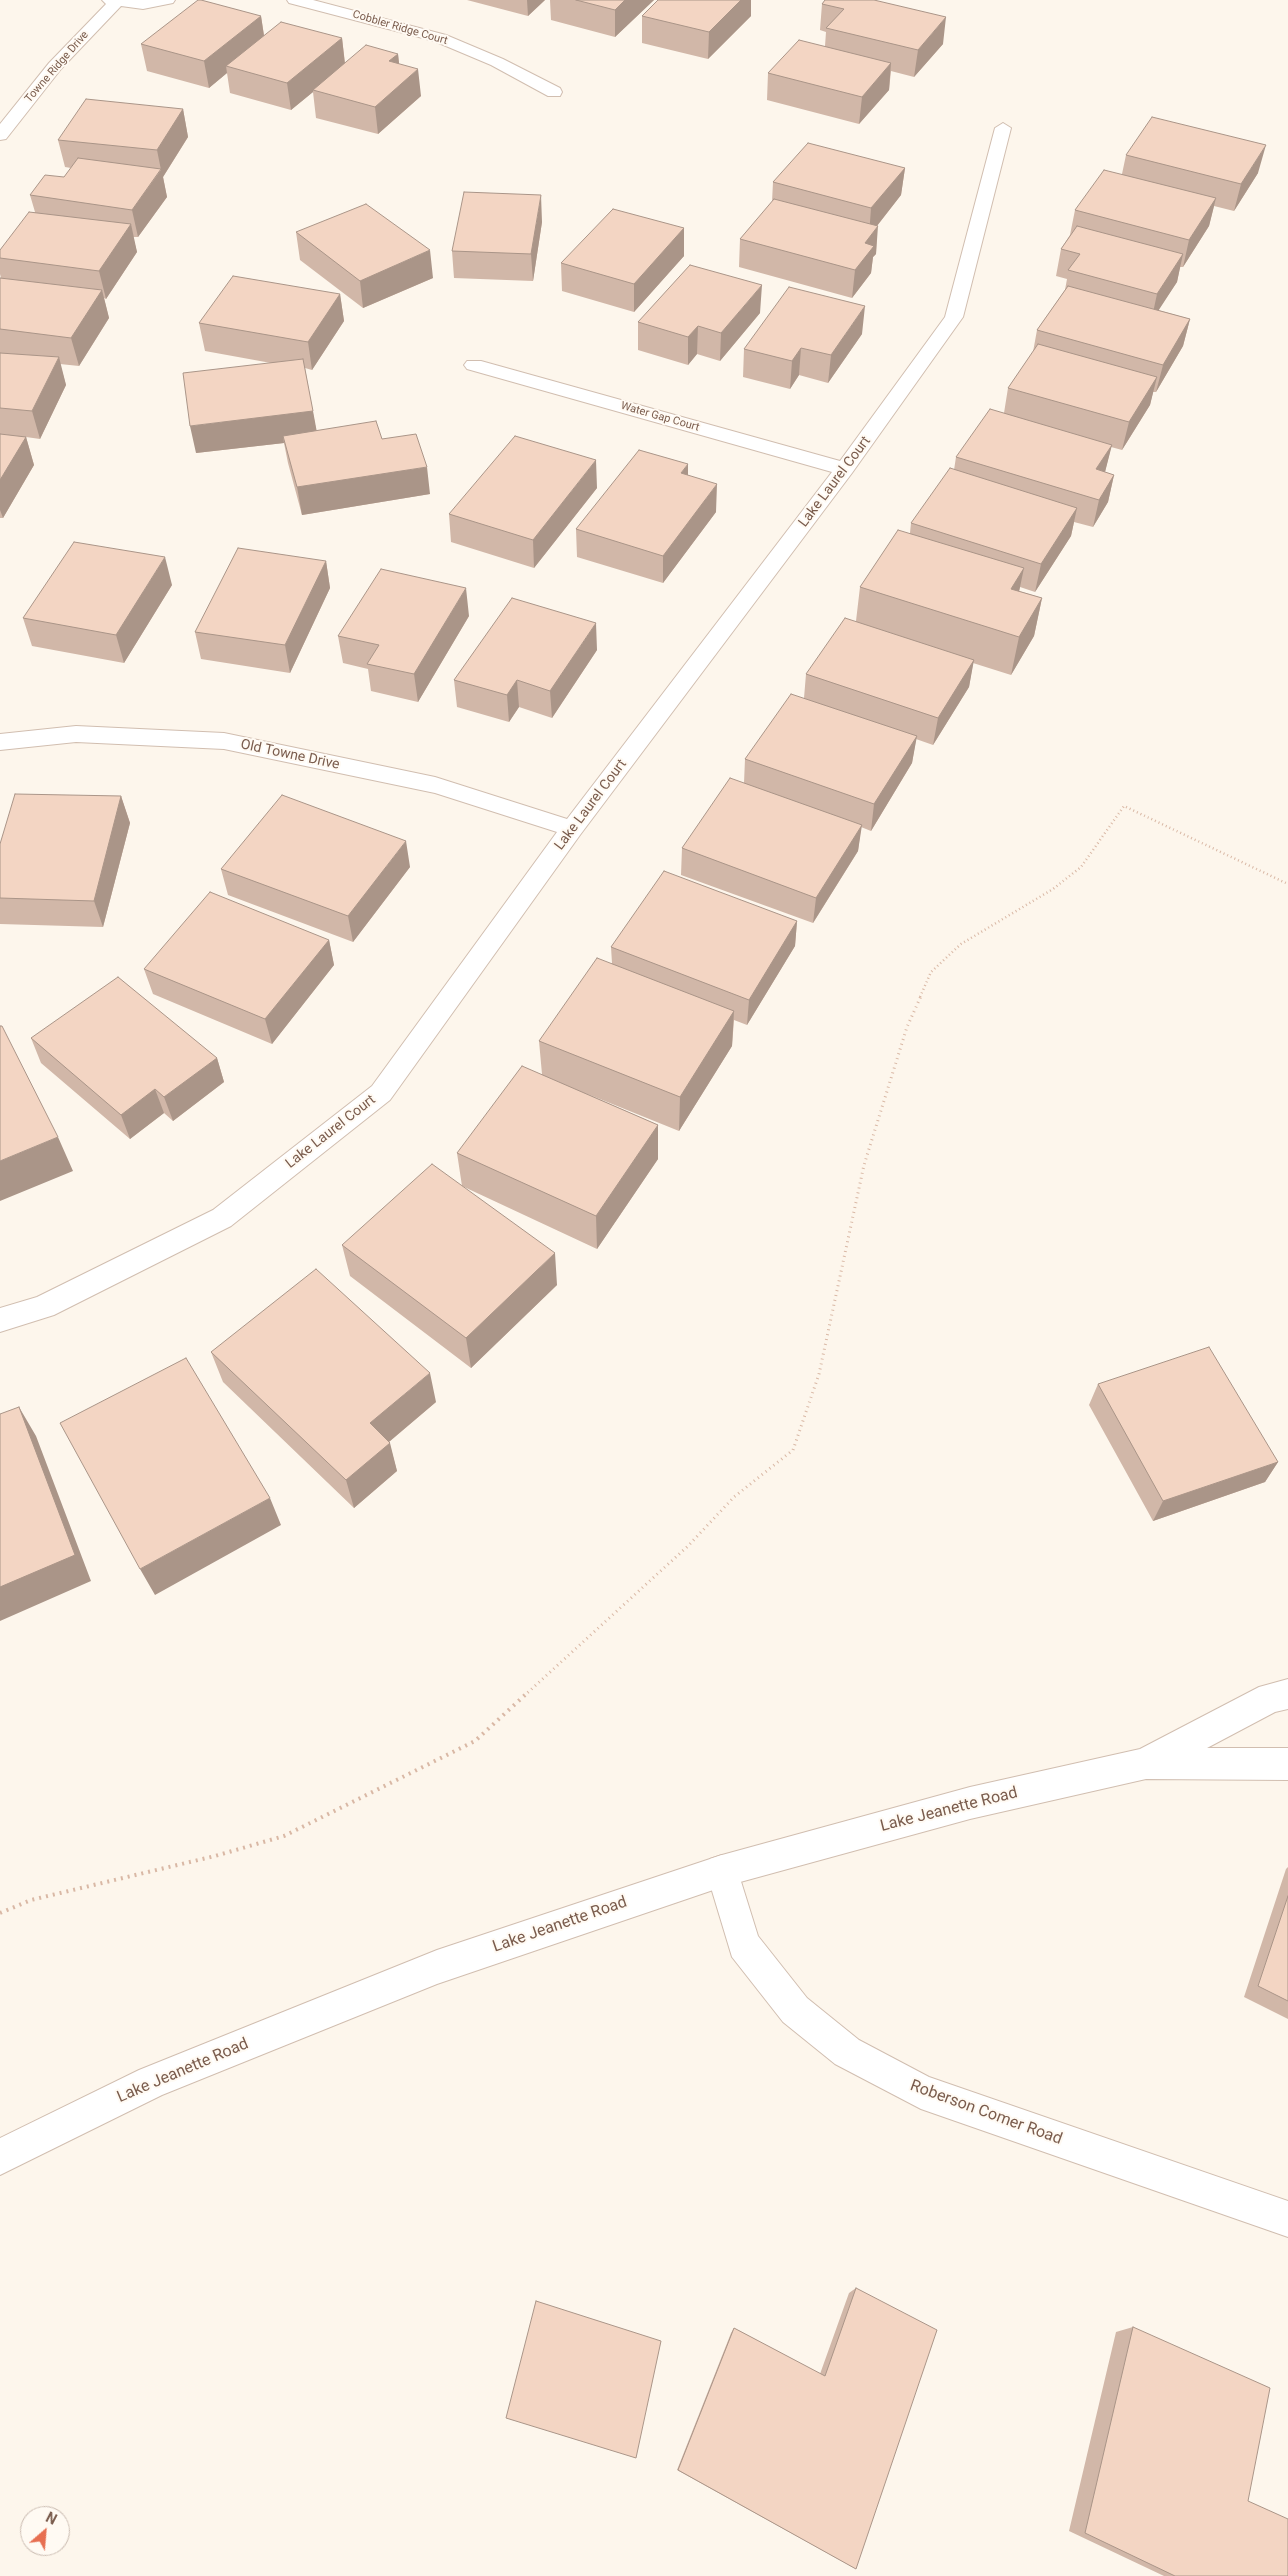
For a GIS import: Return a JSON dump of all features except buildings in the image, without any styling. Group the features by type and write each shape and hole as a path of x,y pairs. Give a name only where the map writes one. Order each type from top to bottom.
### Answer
{"street":[{"path":"113,1 142,4 167,0"},
{"name":"Cobbler Ridge Court","path":"295,0 440,38 498,62 554,92"},
{"name":"Towne Ridge Drive","path":"0,135 55,66 113,1"},
{"name":"Lake Laurel Court","path":"0,1320 44,1307 222,1218 381,1093 572,829 845,469 954,317 1003,128"},
{"name":"Water Gap Court","path":"474,365 845,469"},
{"name":"Old Towne Drive","path":"0,742 76,734 224,741 435,786 513,808 572,829"},
{"name":"Lake Jeanette Road","path":"1146,1763 1270,1698 1288,1694"},
{"name":"Lake Jeanette Road","path":"0,2157 151,2082 437,1967 722,1871 970,1803 1146,1763 1288,1764"},
{"name":"Roberson Comer Road","path":"722,1871 744,1945 795,2010 846,2052 921,2092 1288,2219"}],"path":[{"path":"0,1913 31,1900 216,1856 284,1836 475,1741 688,1546 734,1496 793,1450 819,1374 864,1165 907,1027 931,972 961,944 1053,889 1081,867 1124,806 1288,884"}]}
